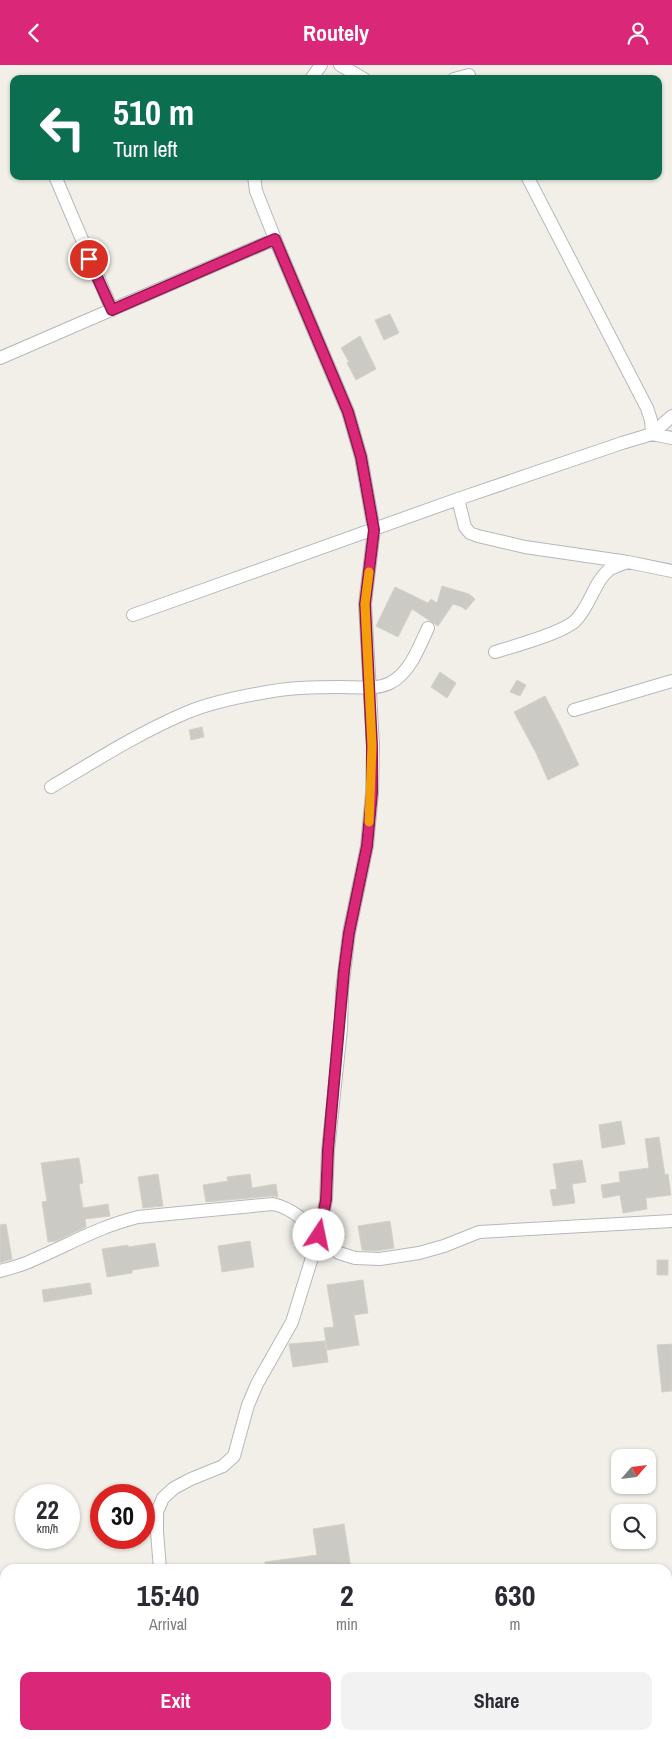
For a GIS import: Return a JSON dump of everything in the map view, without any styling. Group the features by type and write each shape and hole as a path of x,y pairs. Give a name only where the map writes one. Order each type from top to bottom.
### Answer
{"street":[{"path":"314,75 322,65"},
{"path":"340,65 357,75"},
{"path":"57,180 112,310"},
{"path":"160,1564 157,1511 163,1498 174,1488 223,1466 234,1456 248,1405 257,1384 292,1322 319,1235 326,1200 328,1150 342,990 349,933 367,846 372,793 370,687 365,604 374,530 361,457 348,412 275,239 256,191 255,180"},
{"path":"529,180 647,409 651,420 652,434"},
{"path":"0,358 275,239"},
{"path":"133,615 458,499 652,434 672,416"},
{"path":"652,434 672,437"},
{"path":"458,499 465,527 470,533 478,536 525,547 628,561 672,571"},
{"path":"495,652 535,639 573,622 583,611 607,572 628,561"},
{"path":"51,787 118,748 188,712 201,708 274,691 309,688 370,687 390,683 406,670 428,628"},
{"path":"574,710 672,681"},
{"path":"0,1271 32,1261 117,1222 138,1217 273,1204 282,1206 290,1211 339,1253 355,1258 380,1259 419,1253 444,1246 479,1232 672,1221"}],"building":[{"path":"390,314 399,333 384,340 375,320"},
{"path":"360,336 376,369 356,380 341,348"},
{"path":"442,586 469,594 475,599 466,610 453,604 438,626 412,609 398,637 376,626 395,587 428,603 431,599 437,603"},
{"path":"440,672 456,683 447,698 431,687"},
{"path":"517,680 526,685 520,696 510,692"},
{"path":"545,696 579,765 548,780 514,712"},
{"path":"202,727 204,737 191,740 189,730"},
{"path":"621,1121 625,1144 602,1148 599,1125"},
{"path":"659,1137 665,1175 668,1174 671,1195 646,1198 647,1209 623,1213 620,1195 603,1198 601,1185 620,1182 619,1172 649,1168 645,1139"},
{"path":"79,1158 83,1183 79,1184 83,1208 108,1204 110,1216 85,1219 86,1227 56,1241 48,1242 42,1202 47,1201 41,1163"},
{"path":"582,1160 586,1182 572,1184 575,1203 553,1206 550,1190 557,1189 553,1164"},
{"path":"158,1174 163,1206 143,1208 138,1177"},
{"path":"250,1174 252,1188 276,1184 278,1197 206,1202 203,1185 228,1181 227,1177"},
{"path":"390,1221 394,1248 376,1251 362,1250 358,1226"},
{"path":"6,1224 12,1259 0,1263 0,1225"},
{"path":"250,1241 254,1267 222,1272 218,1246"},
{"path":"155,1243 159,1266 132,1270 132,1273 107,1277 102,1249"},
{"path":"657,1260 668,1260 668,1275 657,1275"},
{"path":"363,1280 368,1313 354,1315 359,1345 327,1350 324,1328 334,1327 327,1285"},
{"path":"90,1283 92,1294 44,1302 42,1290"},
{"path":"325,1341 328,1362 293,1367 289,1344"},
{"path":"672,1344 672,1391 662,1392 657,1345"},
{"path":"344,1524 350,1564 265,1564 265,1562 317,1555 313,1529"}],"slow traffic":[{"path":"369,572 365,604 372,746 372,793 369,822"}],"route":[{"path":"89,259 112,310 275,239 348,412 361,457 374,530 365,604 372,746 372,793 367,846 349,933 344,971 328,1150 326,1200 319,1235"}]}
